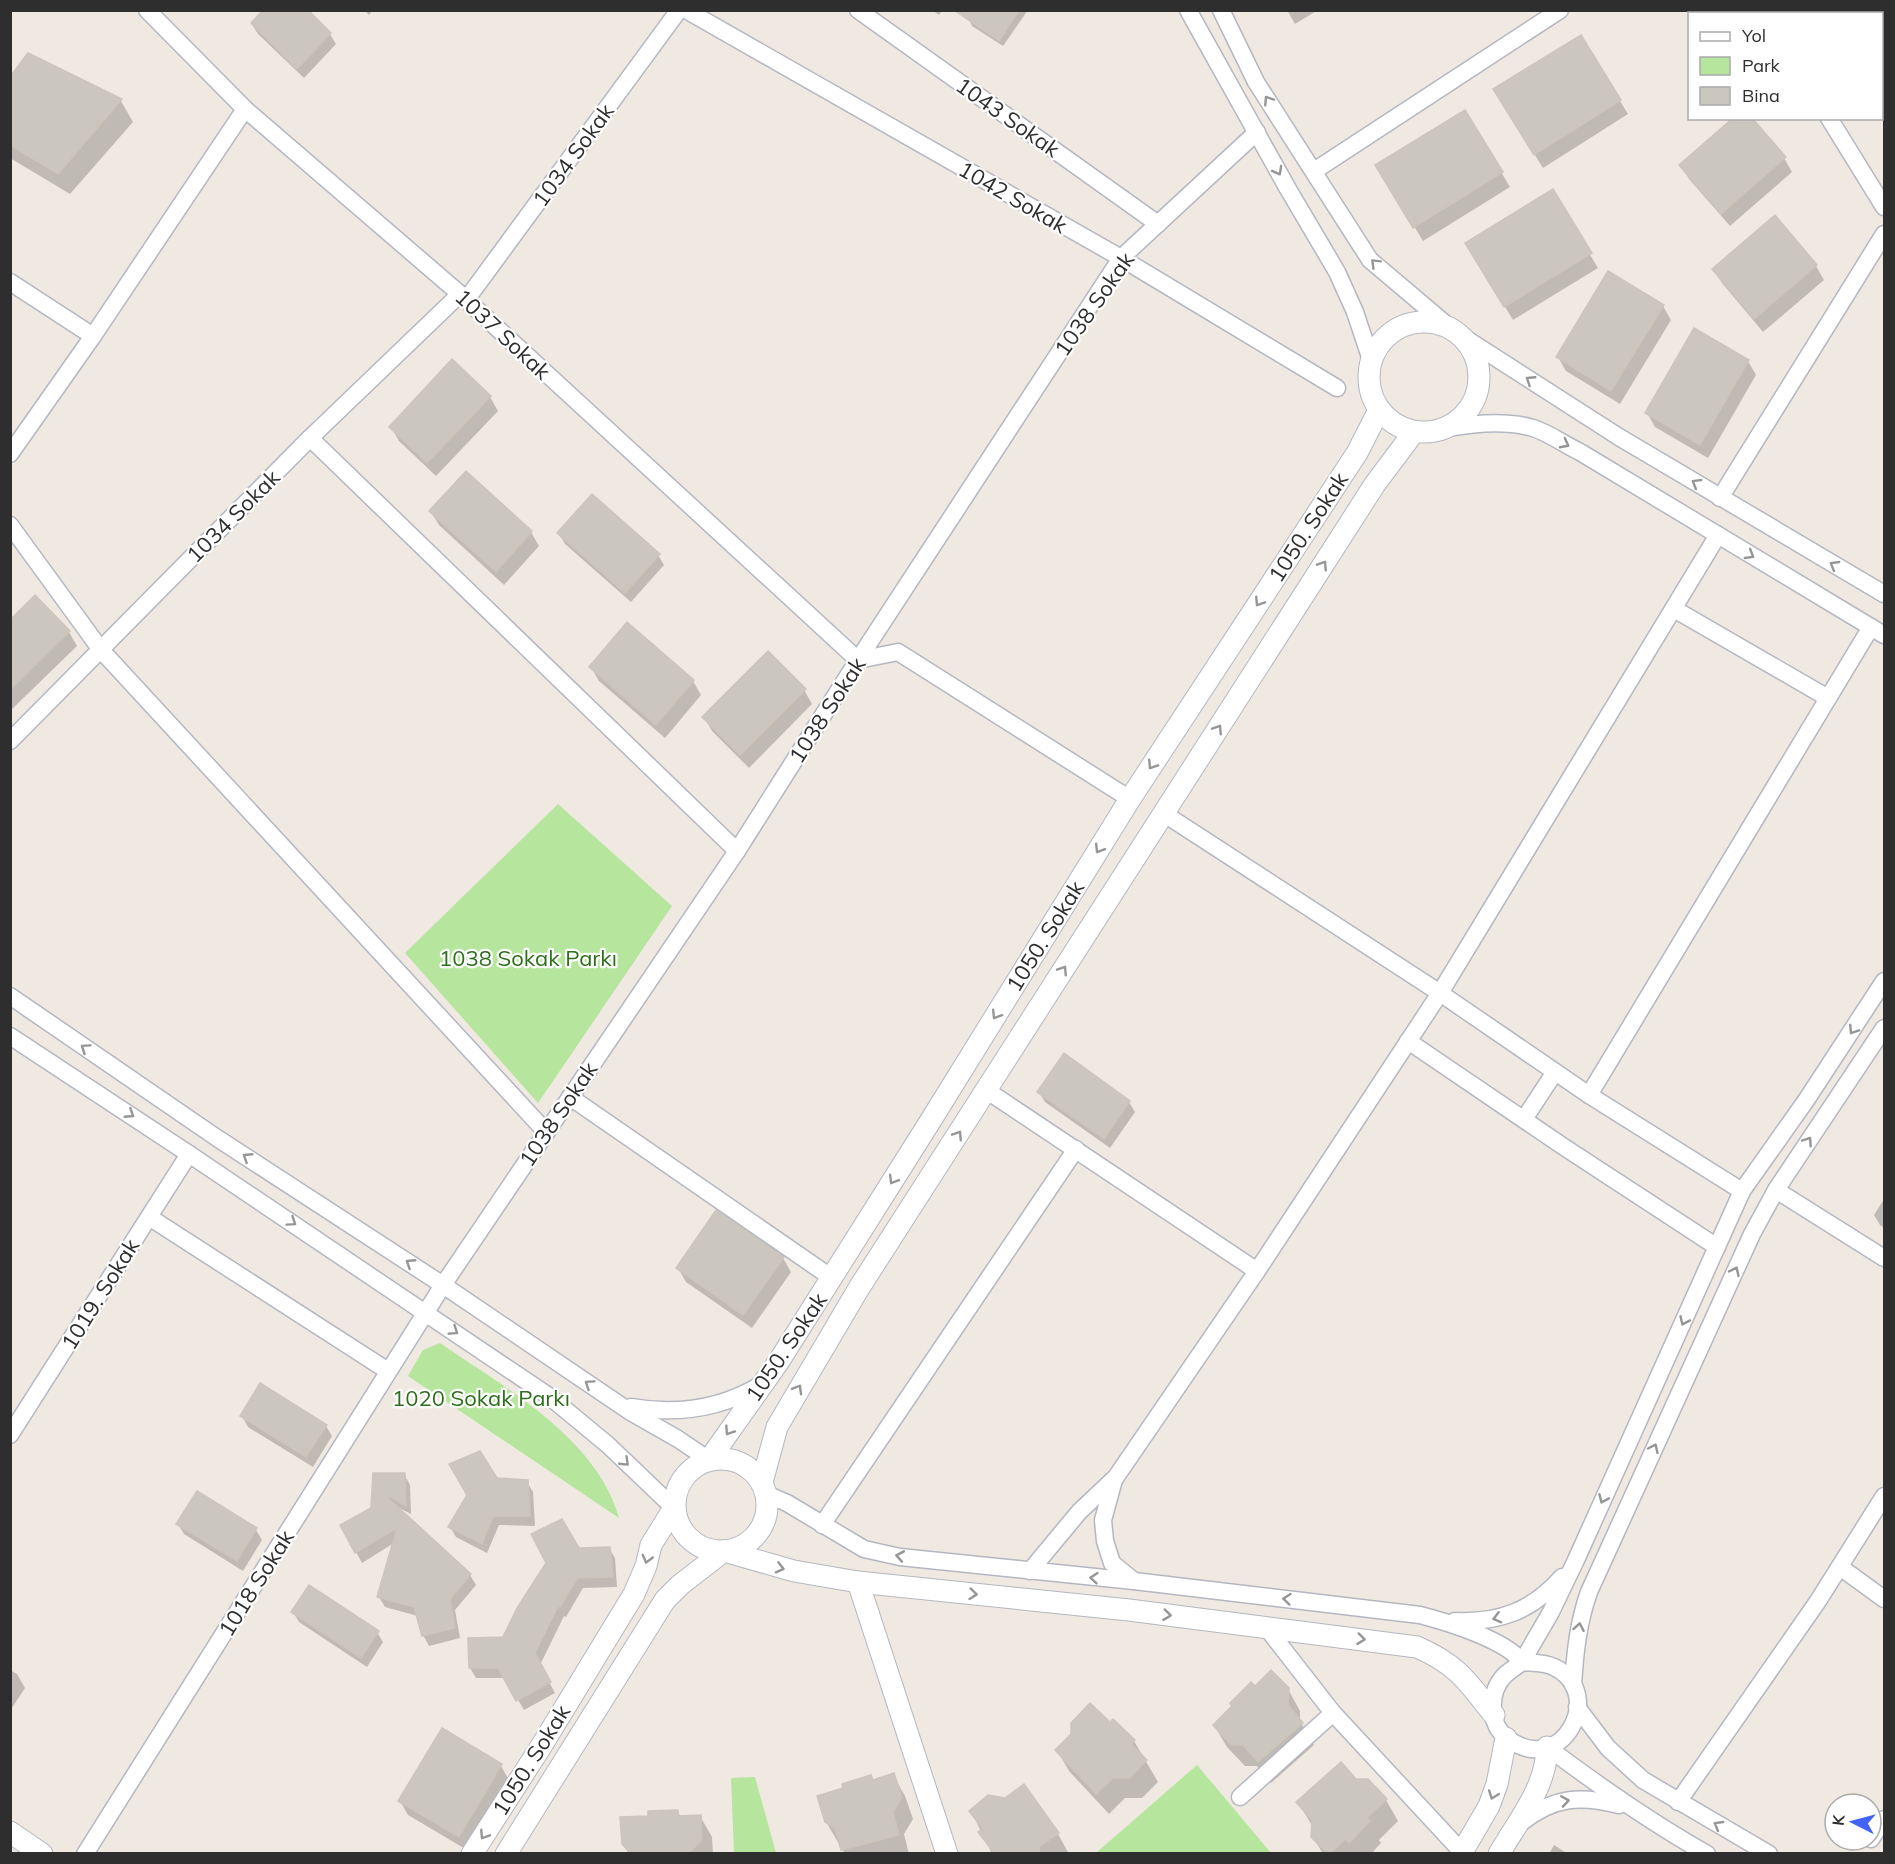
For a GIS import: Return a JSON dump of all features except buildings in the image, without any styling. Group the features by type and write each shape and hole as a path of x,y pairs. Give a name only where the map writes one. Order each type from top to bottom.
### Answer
{"street":[{"name":"1037 Sokak","path":"147,10 245,109 463,297 858,660"},
{"name":"1034 Sokak","path":"10,741 310,438 463,297 679,10"},
{"name":"1042 Sokak","path":"686,10 1121,258 1337,388"},
{"name":"1043 Sokak","path":"858,10 1158,224"},
{"path":"1188,10 1337,272 1355,312 1371,360"},
{"path":"1221,10 1256,82 1370,260 1461,336 1472,349 1478,366 1479,384 1474,400 1464,416 1448,428"},
{"path":"1314,171 1560,10"},
{"path":"10,454 93,336 245,109"},
{"path":"1830,120 1884,207"},
{"name":"1038 Sokak","path":"426,1312 737,851 858,660 1121,258 1257,132"},
{"path":"1720,498 1884,234"},
{"path":"10,282 93,336"},
{"path":"1589,1095 1828,698 1878,631 1580,452 1534,428 1475,423 1429,433 1414,432 1392,423 1379,410 1370,393 1368,373 1372,355 1382,340 1396,329 1412,322 1430,321 1446,326 1619,437 1884,594"},
{"name":"1050. Sokak","path":"709,1460 779,1361 832,1278 1130,799 1357,453 1379,410"},
{"name":"1050. Sokak","path":"764,1488 777,1427 859,1288 1375,484 1414,432"},
{"path":"310,438 737,851"},
{"path":"10,525 101,650 546,1132"},
{"path":"1030,1571 1079,1512 1116,1477 1257,1271 1440,993 1718,536"},
{"path":"1674,609 1828,698"},
{"path":"858,660 898,652 1130,799"},
{"path":"1163,813 1440,993 1589,1095 1742,1191"},
{"path":"674,1508 680,1484 688,1472 700,1463 709,1460 729,1459 743,1464 764,1488 864,1549 900,1557 1364,1608 1441,1621 1493,1641 1522,1662 1554,1666 1565,1674 1578,1698 1574,1725 1565,1737 1553,1745 1539,1749 1524,1748 1506,1738 1500,1731 1494,1714 1492,1703 1496,1689 1503,1677 1522,1662 1551,1612 1742,1191 1808,1099 1884,981"},
{"path":"10,996 217,1138 443,1285 620,1406 678,1439 709,1460"},
{"path":"1573,1685 1575,1650 1581,1613 1588,1592 1752,1234 1776,1190 1882,1036"},
{"path":"11,1039 189,1154 550,1397 608,1445 674,1508 682,1530 693,1541 706,1548 794,1571 858,1582 1129,1610 1417,1647 1434,1654 1454,1667 1494,1714"},
{"path":"1408,1041 1717,1247"},
{"path":"1524,1119 1555,1072"},
{"path":"986,1090 1257,1271"},
{"path":"570,1097 832,1278"},
{"path":"822,1525 1076,1149"},
{"name":"1019. Sokak","path":"12,1428 189,1154"},
{"path":"1776,1190 1884,1258"},
{"path":"149,1217 388,1371"},
{"name":"1018 Sokak","path":"85,1854 426,1312"},
{"path":"620,1406 656,1411 704,1408 746,1394 762,1384"},
{"path":"1116,1477 1103,1521 1105,1541 1112,1563 1134,1581"},
{"path":"724,1551 737,1548 751,1540 761,1528 766,1514 764,1488"},
{"path":"1677,1802 1818,1602 1884,1496"},
{"name":"1050. Sokak","path":"472,1854 634,1594 646,1566 651,1545 674,1508"},
{"name":"1050. Sokak","path":"506,1854 665,1600 680,1585 724,1551"},
{"path":"1441,1621 1477,1622 1501,1618 1524,1608 1549,1592 1576,1560"},
{"path":"1840,1567 1884,1599"},
{"path":"858,1582 947,1854"},
{"path":"1266,1627 1333,1713 1462,1853 1489,1806 1497,1784 1506,1738"},
{"path":"1577,1707 1608,1748 1643,1780 1769,1854"},
{"path":"1240,1797 1333,1713"},
{"path":"1547,1747 1657,1826 1707,1854"},
{"path":"1499,1854 1541,1778 1547,1758 1547,1747"},
{"path":"1514,1828 1537,1810 1561,1800 1598,1800 1633,1809"},
{"path":"10,1832 42,1854"}],"green space":[{"name":"1038 Sokak Parkı","path":"558,804 672,906 538,1103 405,953"},
{"name":"1020 Sokak Parkı","path":"440,1343 519,1397 570,1439 591,1463 608,1489 619,1518 408,1376 423,1350"},
{"path":"1197,1765 1271,1853 1096,1853"},
{"path":"755,1777 776,1853 734,1853 731,1778"}]}
